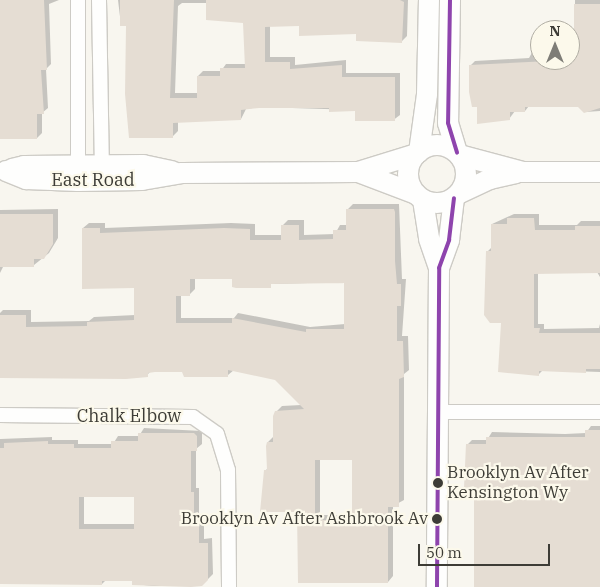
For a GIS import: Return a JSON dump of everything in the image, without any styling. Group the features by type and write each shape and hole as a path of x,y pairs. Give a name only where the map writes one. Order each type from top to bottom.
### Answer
{"street":[{"path":"78,0 78,173"},
{"path":"99,0 102,173"},
{"path":"439,268 429,239 419,197 408,172 418,153 427,94 429,0 445,0"},
{"path":"437,587 439,268 449,240 457,196 466,172 448,124 450,0"},
{"path":"418,153 441,146 458,154 523,172"},
{"name":"East Road","path":"3,171 24,166 78,173 102,173 143,165 181,173 358,172 418,153"},
{"name":"East Road","path":"358,172 419,197"},
{"path":"419,197 440,203 490,179 523,172 600,172"},
{"path":"438,412 600,412"},
{"name":"Chalk Elbow","path":"0,415 193,417 217,434 228,470 229,587"}],"building":[{"path":"0,0 44,0 47,70 41,70 44,114 37,114 37,139 0,139"},
{"path":"120,0 174,0 170,98 197,98 197,76 220,76 220,68 245,68 243,23 206,20 206,0 400,0 404,2 402,43 356,41 356,34 299,36 299,26 265,27 265,62 290,62 290,69 342,65 342,77 395,77 395,121 355,121 355,111 329,112 329,108 259,108 241,110 241,120 173,123 173,138 129,138 125,94 126,26 120,26"},
{"path":"574,4 600,4 600,108 584,113 578,107 525,107 525,112 510,112 510,120 477,124 477,107 472,107 469,92 469,65 530,62 530,70 580,70 580,20 574,20"},
{"path":"346,209 394,209 397,284 401,284 401,306 397,306 397,341 403,341 404,377 399,379 399,507 388,507 388,583 298,583 297,512 260,512 264,470 267,470 266,446 267,442 273,442 273,416 275,411 304,409 275,380 228,370 228,377 184,377 182,372 155,372 148,373 148,377 126,379 0,378 0,315 26,315 26,327 87,326 87,322 134,320 134,288 82,289 82,228 100,228 100,233 224,228 250,229 250,240 281,240 281,225 299,225 299,240 333,239 333,230 346,230","holes":["190,279 232,279 232,287 236,288 271,288 271,284 344,283 344,329 306,329 306,332 232,318 232,323 176,323 176,296 190,296","315,460 352,460 352,520 315,520"]},
{"path":"0,214 53,214 53,244 44,259 34,259 34,267 0,267"},
{"path":"507,218 534,218 535,230 575,230 575,226 600,226 600,273 534,274 534,328 540,328 539,333 600,333 600,369 586,369 586,373 539,371 539,376 498,372 501,323 490,323 484,315 486,251 491,251 491,224 507,224"},
{"path":"585,430 600,430 600,587 474,587 474,488 464,488 466,444 486,444 486,437 585,437"},
{"path":"138,433 194,433 197,436 197,451 191,451 191,492 194,492 194,518 199,518 199,543 208,543 208,580 202,586 191,587 132,585 132,581 102,581 102,585 0,584 0,448 4,448 4,443 48,441 48,444 74,444 74,448 111,448 111,441 138,441","holes":["79,497 134,497 134,529 79,529"]}],"transit line":[{"path":"450,0 448,123 457,153"},
{"path":"437,587 439,268 449,240 454,198"}],"place":[{"name":"Brooklyn Av After Kensington Wy","path":"438,483"},
{"name":"Brooklyn Av After Ashbrook Av","path":"437,519"}]}
